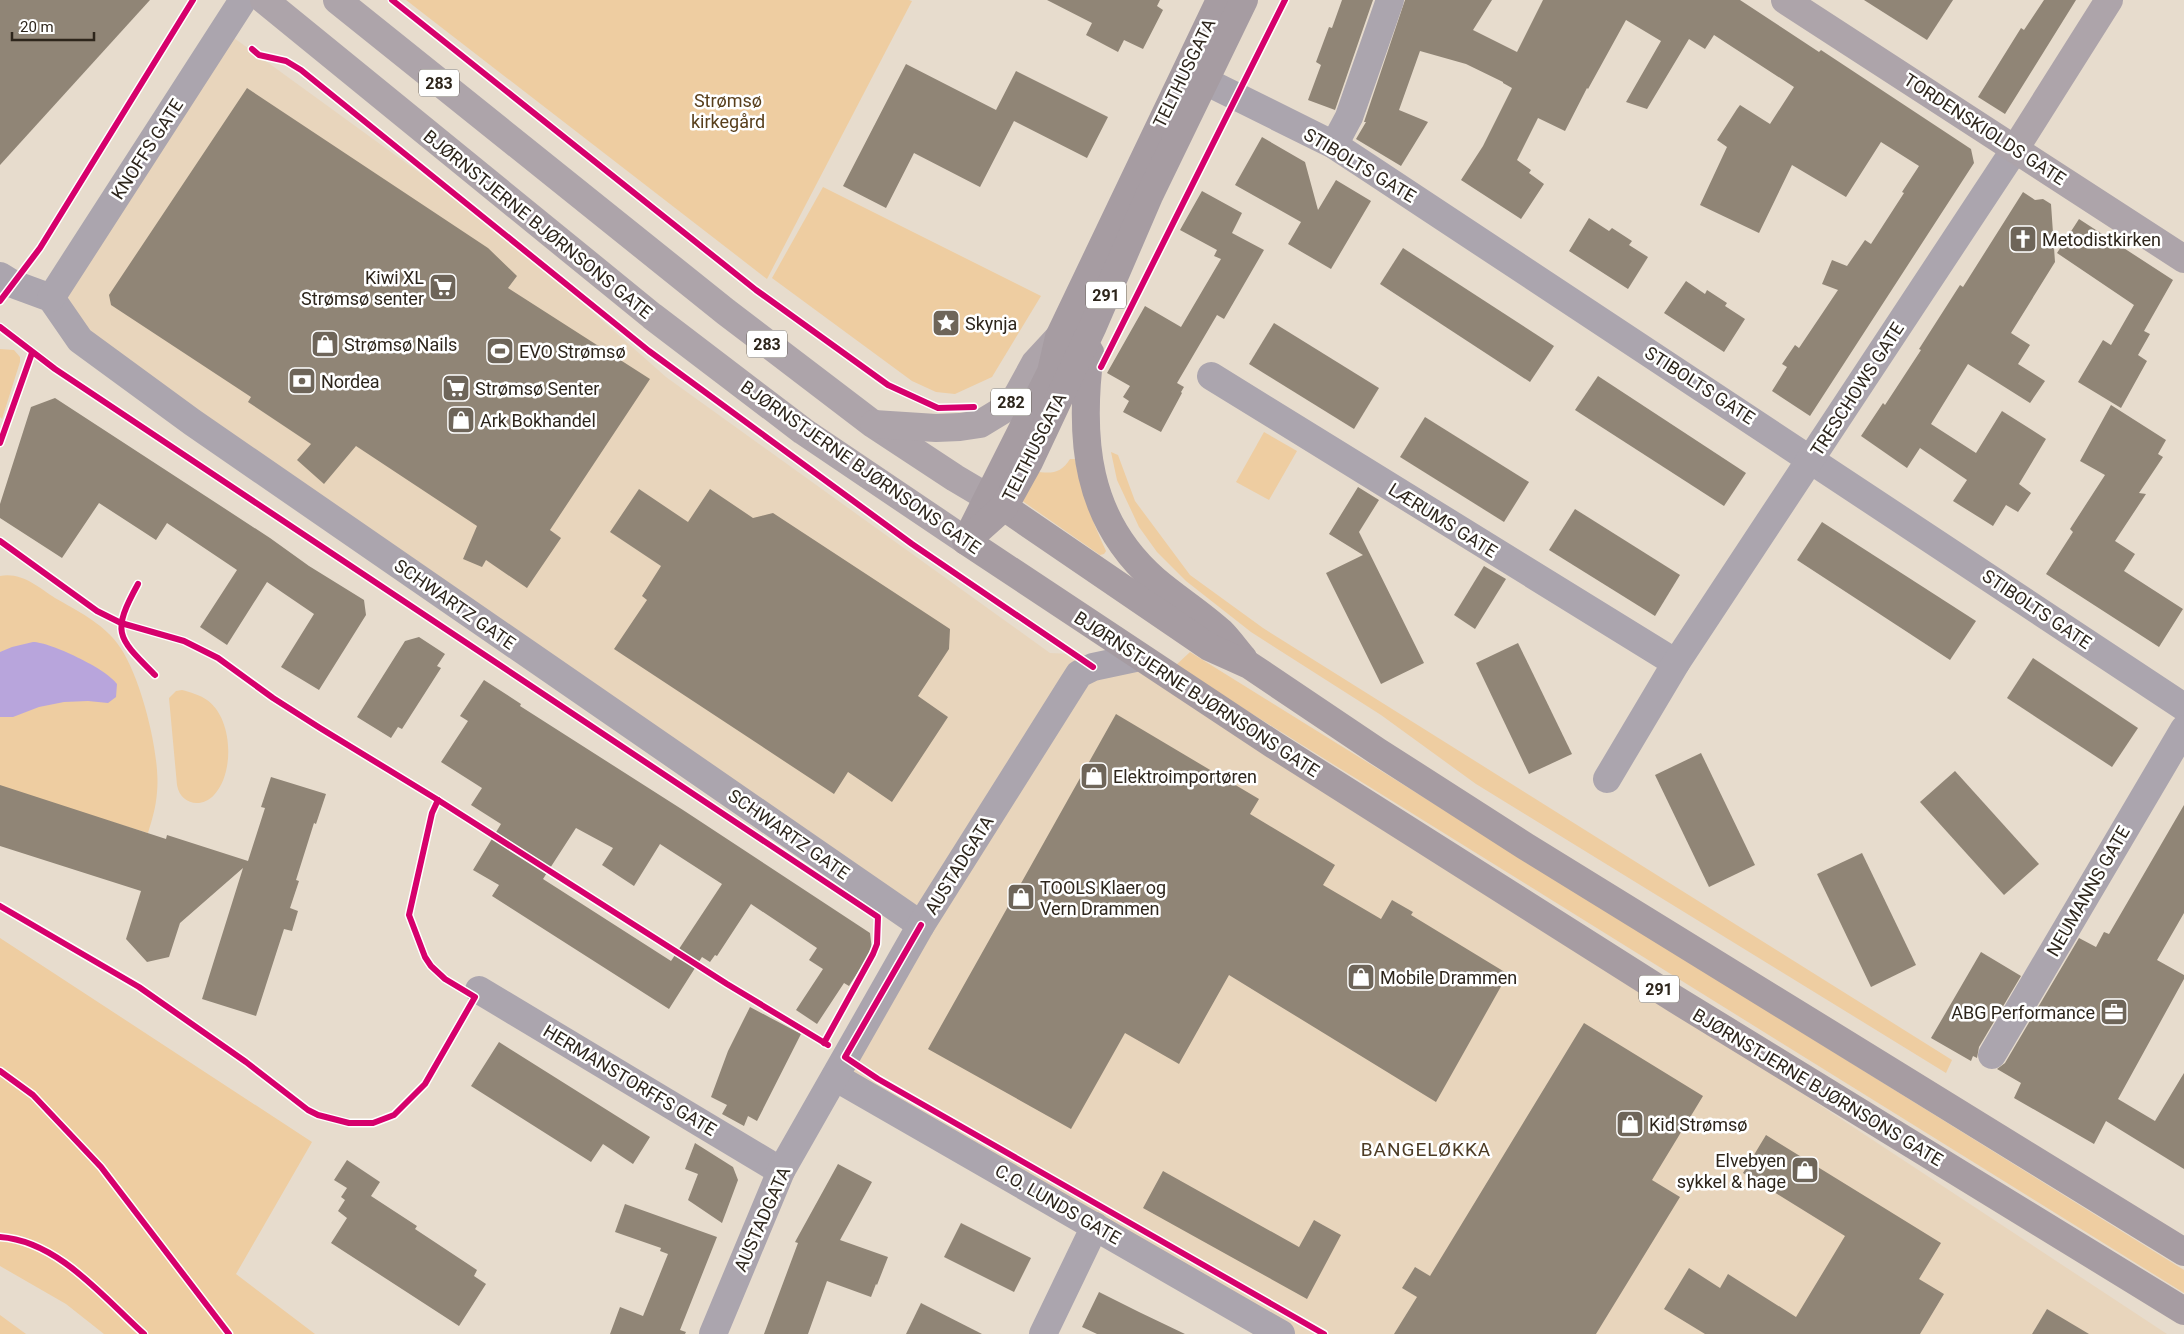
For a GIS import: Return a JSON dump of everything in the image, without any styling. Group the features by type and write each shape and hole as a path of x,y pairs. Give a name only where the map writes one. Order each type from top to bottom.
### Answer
{"highway":[{"name":"TELTHUSGATA","path":"996,502 1051,372 1058,337 1220,0"},
{"name":"TELTHUSGATA","path":"966,541 1028,462 1093,326 1149,196 1244,0"},
{"name":"TELTHUSGATA","path":"1093,326 1085,388 1084,415 1088,460 1102,507 1116,534 1132,557 1154,579 1222,633 1249,665"},
{"name":"291","path":"996,502 1209,648 1249,665 1377,751 1525,846 2184,1252"},
{"name":"BJØRNSTJERNE BJØRNSONS GATE","path":"966,541 1274,746 1675,999 2184,1311"}],"main road":[{"name":"BJØRNSTJERNE BJØRNSONS GATE","path":"264,0 652,316 803,431 966,541"},
{"name":"283","path":"337,0 726,312 873,424 954,478 996,502"},
{"name":"TORDENSKIOLDS GATE","path":"1785,0 2184,259"},
{"name":"TRESCHOWS GATE","path":"2015,149 2109,0"},
{"name":"TELTHUSGATA","path":"873,424 936,428 980,424 1003,410 1017,396 1036,363 1058,337"}],"street":[{"name":"KNOFFS GATE","path":"51,298 244,0"},
{"path":"1334,145 1349,117 1390,0"},
{"name":"STIBOLTS GATE","path":"1205,81 1334,145 2184,707"},
{"name":"TRESCHOWS GATE","path":"1607,779 1676,663 2015,149"},
{"path":"0,276 13,284 51,298"},
{"name":"SCHWARTZ GATE","path":"51,298 80,340 192,422 921,925"},
{"name":"LÆRUMS GATE","path":"1211,376 1676,663"},
{"name":"AUSTADGATA","path":"713,1334 781,1171 921,925 1079,674 1092,667 1140,657"},
{"name":"NEUMANNS GATE","path":"1992,1054 2184,729"},
{"name":"HERMANSTORFFS GATE","path":"478,990 781,1171"},
{"name":"C.O. LUNDS GATE","path":"834,1076 1281,1334"},
{"path":"1043,1334 1095,1226"}],"shaded area":[{"path":"223,30 508,237 666,377 1050,653 1140,657 2167,1334 1281,1334 835,1077 921,925 192,422 51,298"},
{"path":"33,642 64,651 102,671 117,684 116,697 108,703 88,701 64,702 39,707 13,717 0,717 0,652"}],"green space":[{"name":"Strømsø kirkegård","path":"406,0 909,0 912,1 767,279"},
{"path":"823,187 1041,296 992,377 955,394 936,392 912,381 772,278"},
{"path":"0,349 14,350 20,357 2,419 0,417"},
{"path":"1264,432 1297,451 1269,500 1236,482"},
{"path":"1111,452 1118,455 1135,501 1190,575 1263,628 1952,1060 1946,1073 1476,784 1381,715 1251,632 1186,581 1157,552 1139,527 1117,480"},
{"path":"1070,459 1075,459 1080,483 1106,551 1104,554 1100,555 1021,500 1034,471 1055,472 1063,468"},
{"path":"8,575 23,578 88,618 111,636 125,656 134,673 141,693 156,757 156,798 148,833 0,788 0,576"},
{"path":"1190,652 2184,1270 2184,1293 1175,666"},
{"path":"182,690 204,698 216,708 222,719 228,746 228,760 221,785 209,799 197,803 182,797 177,785 169,698 176,691"},
{"path":"0,938 312,1142 236,1274 315,1334 104,1334 66,1304 0,1266"},
{"path":"0,1315 26,1334 0,1334"}],"building":[{"path":"0,0 150,0 0,165"},
{"path":"1047,0 1160,0 1157,6 1163,10 1143,49 1124,40 1118,52 1086,35 1092,23"},
{"path":"1342,0 1373,0 1335,110 1308,100 1321,65 1316,62 1329,27 1332,28"},
{"path":"1405,0 1492,0 1473,30 1517,52 1543,0 1740,0 1819,52 1821,50 1971,149 1974,163 1810,416 1772,391 1787,367 1782,364 1795,345 1799,348 1838,290 1822,284 1832,260 1847,266 1865,240 1871,244 1919,166 1881,142 1846,197 1792,165 1759,233 1700,205 1727,147 1717,140 1740,105 1770,124 1794,87 1714,35 1705,49 1689,39 1647,109 1626,102 1661,41 1626,20 1565,131 1538,118 1517,160 1531,170 1529,173 1544,184 1521,219 1461,180 1483,146 1512,88 1466,64 1420,51 1399,110 1428,122 1401,166 1356,139 1366,122 1364,122"},
{"path":"1864,0 1953,0 1927,40"},
{"path":"2044,0 2076,0 2005,114 1978,97 2021,28 2024,30"},
{"path":"906,64 996,110 1016,71 1108,117 1087,158 1014,121 980,187 914,153 886,208 843,186"},
{"path":"247,88 488,248 517,276 508,288 650,379 550,530 561,538 527,588 486,560 482,567 463,559 477,526 356,446 324,484 297,460 311,444 248,402 251,397 111,305 109,295"},
{"path":"1262,137 1305,162 1318,210 1336,180 1371,201 1331,269 1288,244 1301,222 1235,185"},
{"path":"1202,191 1242,213 1232,233 1264,250 1224,319 1217,315 1177,383 1184,387 1161,432 1123,412 1129,401 1123,397 1130,386 1107,373 1145,306 1181,327 1221,259 1214,256 1217,250 1180,230"},
{"path":"2023,192 2035,200 2043,199 2051,204 2055,262 2011,333 2030,345 2018,364 2045,381 2030,403 1968,364 1931,424 1976,453 2002,411 2046,439 2019,484 2031,493 2018,512 2006,505 1993,526 1953,501 1967,480 1920,448 1907,468 1861,436 1883,403 1885,405 1960,285 1963,287"},
{"path":"1589,218 1609,231 1612,228 1632,241 1629,245 1648,257 1628,289 1569,251"},
{"path":"2079,219 2173,280 2144,331 2150,334 2138,355 2147,361 2121,408 2078,382 2103,340 2111,345 2134,305 2057,253"},
{"path":"1403,248 1554,346 1530,382 1380,284"},
{"path":"1686,281 1705,294 1707,290 1727,303 1725,306 1745,319 1724,352 1664,313"},
{"path":"1274,323 1379,388 1354,429 1249,364"},
{"path":"1598,376 1746,473 1724,506 1575,410"},
{"path":"55,398 270,538 309,566 364,600 366,615 319,690 281,667 314,614 267,582 227,645 200,627 237,570 167,523 156,540 99,503 62,558 0,518 0,504 31,407"},
{"path":"2111,405 2166,440 2158,454 2163,457 2139,493 2146,494 2115,541 2135,554 2124,571 2183,609 2159,647 2046,574 2073,532 2070,529 2105,475 2080,461"},
{"path":"1425,417 1529,482 1504,522 1400,457"},
{"path":"1358,487 1379,500 1359,532 1424,663 1381,684 1326,573 1363,555 1329,534"},
{"path":"639,489 688,522 710,489 753,518 773,513 950,629 949,649 918,696 948,717 892,802 848,772 834,794 614,649 647,600 642,596 661,566 610,532"},
{"path":"1575,509 1680,575 1655,616 1549,550"},
{"path":"1822,522 1976,621 1950,660 1797,560"},
{"path":"1484,566 1506,579 1475,629 1454,615"},
{"path":"419,637 445,654 437,666 441,668 402,729 398,727 391,738 357,717 405,641"},
{"path":"1518,643 1572,754 1529,774 1476,663"},
{"path":"2033,658 2138,728 2112,767 2007,698"},
{"path":"484,680 521,704 520,706 870,933 872,950 849,986 844,983 817,1024 796,1010 823,969 809,960 817,948 751,904 717,956 715,955 710,962 702,957 669,1009 492,896 499,885 473,870 501,824 471,805 482,788 441,762 468,721 460,716","holes":["576,828 613,848 602,865 634,886 660,844 722,884 671,961 543,879"]},
{"path":"1116,714 1259,799 1250,814 1335,865 1323,885 1381,919 1392,900 1413,912 1411,915 1508,974 1436,1102 1229,975 1179,1064 1125,1033 1071,1129 928,1049"},
{"path":"1701,753 1755,865 1709,887 1655,775"},
{"path":"1955,771 2039,864 2004,895 1920,802"},
{"path":"271,777 326,794 316,824 314,823 296,880 299,881 290,908 298,911 292,931 284,929 256,1016 202,999 243,868 180,923 169,957 147,962 126,939 141,891 0,846 0,785 166,839 167,835 248,861 265,808 261,807"},
{"path":"2184,805 2184,913 2157,960 2184,975 2184,979 2118,1099 2155,1121 2184,1073 2184,1169 2106,1121 2094,1144 2014,1098 2021,1083 1997,1069 2005,1063 2079,938 2096,947 2104,932 2109,934"},
{"path":"1862,853 1916,965 1871,987 1817,874"},
{"path":"1981,952 2021,976 1979,1047 1977,1058 1973,1056 1971,1061 1931,1038"},
{"path":"750,1007 801,1034 757,1121 748,1116 744,1126 722,1114 727,1105 711,1097 728,1051"},
{"path":"1584,1023 1703,1096 1652,1180 1680,1197 1596,1334 1394,1334 1417,1297 1402,1288 1415,1267 1430,1276"},
{"path":"499,1042 650,1137 633,1164 603,1144 591,1162 471,1086"},
{"path":"1766,1135 1941,1243 1919,1279 1944,1294 1920,1334 1705,1334 1664,1309 1689,1268 1720,1288 1728,1274 1796,1317 1845,1236 1743,1173"},
{"path":"695,1143 733,1167 738,1180 722,1223 688,1200 698,1174 685,1169"},
{"path":"347,1160 380,1182 371,1196 417,1226 415,1229 477,1270 474,1276 486,1284 459,1326 331,1243 347,1218 338,1211 345,1200 341,1197 347,1188 334,1180"},
{"path":"838,1164 872,1182 840,1240 888,1257 877,1285 871,1297 827,1281 808,1334 764,1334 798,1243 795,1242"},
{"path":"1163,1171 1299,1247 1314,1220 1341,1235 1307,1299 1143,1208"},
{"path":"625,1204 717,1237 680,1330 686,1332 685,1334 610,1334 620,1307 643,1316 668,1254 660,1251 661,1248 615,1232"},
{"path":"961,1223 1031,1258 1014,1292 944,1257"},
{"path":"1099,1292 1185,1334 1097,1334 1082,1327"},
{"path":"921,1303 982,1334 906,1334"},
{"path":"2047,1309 2089,1334 2032,1334"}],"cycle path":[{"path":"0,301 40,248 193,0"},
{"path":"392,0 756,290 888,385 938,408 974,407"},
{"path":"1101,367 1285,0"},
{"path":"252,49 259,55 286,61 301,70 649,351 912,544 1093,667"},
{"path":"0,327 55,369 878,917 877,944 873,954 824,1043"},
{"path":"0,443 32,353"},
{"path":"0,541 97,611 121,623 184,641 218,658 273,698 320,728 438,800 727,984 828,1045"},
{"path":"138,584 124,614 121,624 122,634 133,652 155,675"},
{"path":"0,906 139,987 246,1062 308,1110 318,1115 349,1123 373,1123 394,1115 425,1084 475,997 445,979 431,966 425,957 409,915 432,813 438,800"},
{"path":"921,925 845,1057 878,1079 1324,1334"},
{"path":"0,1071 33,1095 101,1167 229,1334"},
{"path":"0,1237 21,1241 41,1249 60,1260 96,1288 144,1334"}],"place":[{"name":"Metodistkirken","path":"2023,239"},
{"name":"Kiwi XL Strømsø senter","path":"443,287"},
{"name":"Skynja","path":"946,323"},
{"name":"Strømsø Nails","path":"325,344"},
{"name":"EVO Strømsø","path":"500,351"},
{"name":"Nordea","path":"302,381"},
{"name":"Strømsø Senter","path":"456,388"},
{"name":"Ark Bokhandel","path":"461,420"},
{"name":"Elektroimportøren","path":"1094,776"},
{"name":"TOOLS Klaer og Vern Drammen","path":"1021,897"},
{"name":"Mobile Drammen","path":"1361,977"},
{"name":"ABG Performance","path":"2114,1012"},
{"name":"Kid Strømsø","path":"1630,1124"},
{"name":"Elvebyen sykkel & hage","path":"1805,1170"}],"district":[{"name":"BANGELØKKA","path":"1426,1149"}]}
